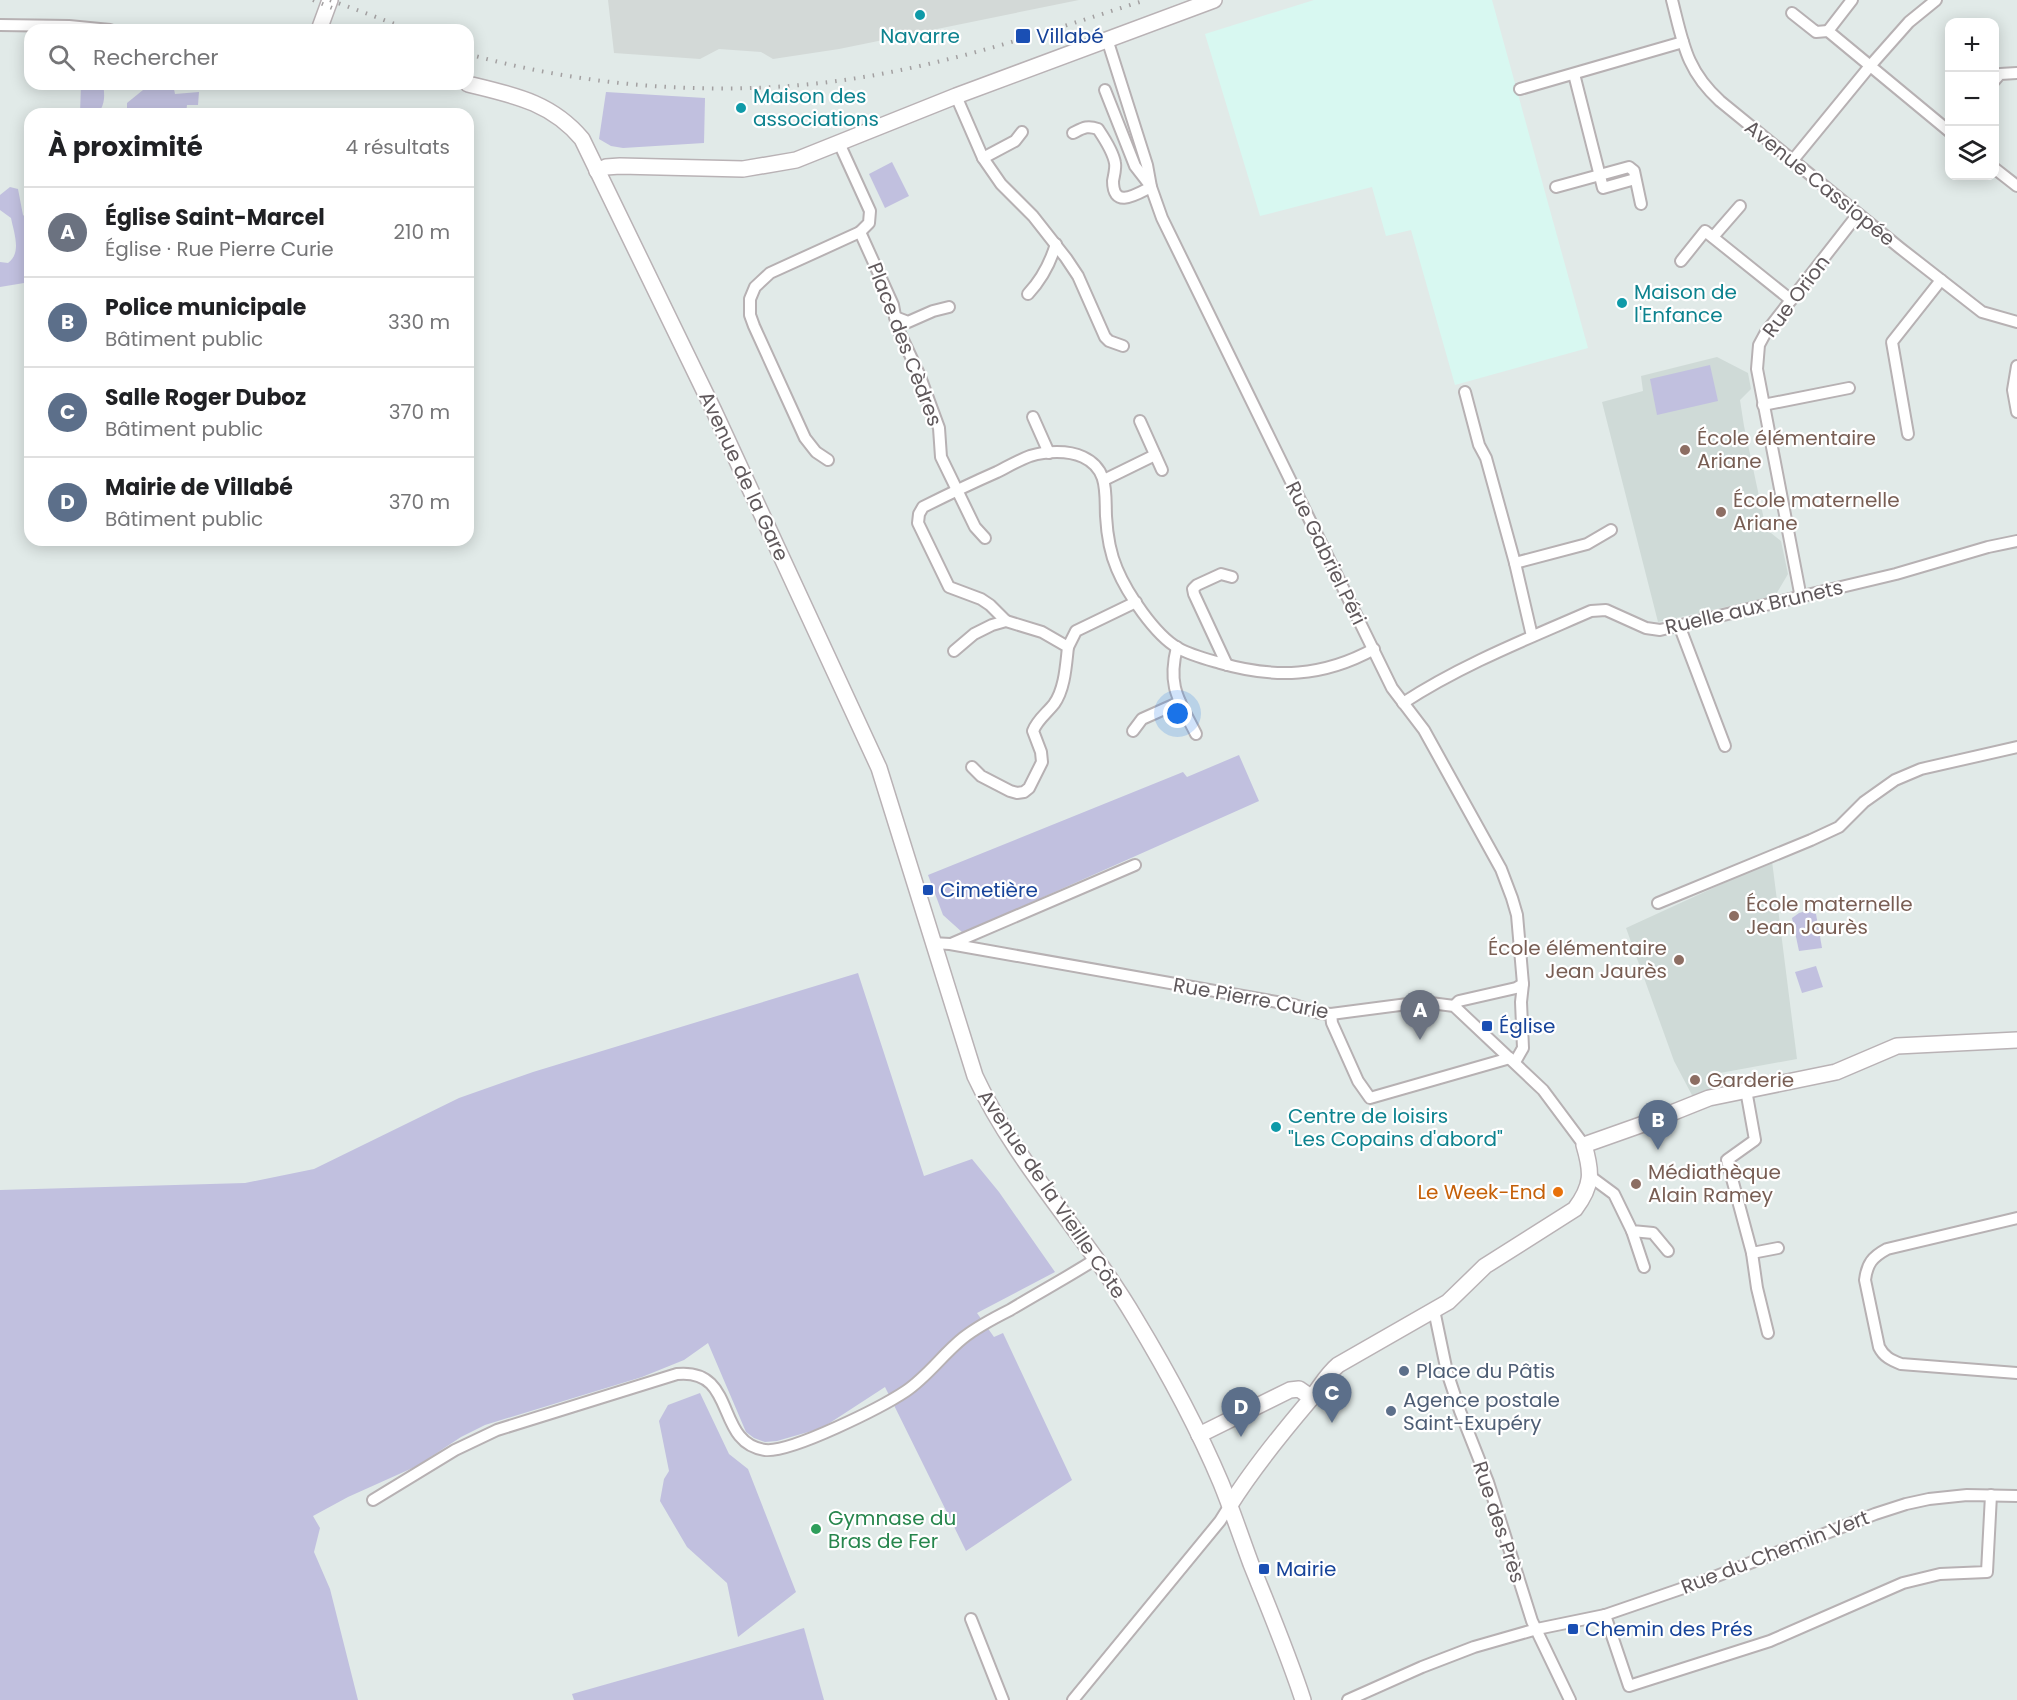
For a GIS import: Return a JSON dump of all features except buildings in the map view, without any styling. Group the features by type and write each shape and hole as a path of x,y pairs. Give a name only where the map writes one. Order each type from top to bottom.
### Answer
{"street":[{"path":"597,171 606,166 728,170 763,167 796,160 956,96 1214,0"},
{"name":"Avenue Cassiopée","path":"1672,0 1683,42 1694,71 1705,87 1858,214 1982,312 2017,322"},
{"path":"1827,31 1852,0"},
{"path":"1793,160 1909,22 1936,0"},
{"path":"322,24 328,7"},
{"path":"1792,13 1816,32 1827,31 1945,128"},
{"path":"0,25 24,25"},
{"name":"Rue Gabriel Péri","path":"1107,39 1162,218 1392,688 1420,724 1501,869 1512,897 1518,926 1523,984 1521,1002 1523,1048 1512,1060"},
{"path":"1520,89 1683,42"},
{"path":"1999,75 2017,73"},
{"path":"1574,74 1603,188 1635,179 1641,204"},
{"name":"Avenue de la Gare","path":"474,86 528,100 559,116 582,139 714,411 879,768 932,943"},
{"path":"1073,133 1086,126 1098,129 1115,162 1113,187 1118,196 1122,198 1132,196 1151,187 1135,166 1105,90"},
{"path":"956,96 982,158 1001,184 1033,216 1056,244 1078,276 1105,337 1123,346"},
{"path":"982,158 1015,141 1022,132"},
{"path":"828,460 816,452 804,438 754,326 750,315 750,299 755,287 770,273 860,232 869,223 870,211 839,142"},
{"path":"1999,171 2017,186"},
{"path":"1556,187 1600,174"},
{"path":"1713,237 1740,206"},
{"name":"Rue Orion","path":"1801,598 1757,369 1760,345 1766,332 1858,214"},
{"path":"1681,261 1705,231 1791,300"},
{"name":"Place des Cèdres","path":"860,232 893,305 897,327 919,374 939,428 941,457 975,527 985,538"},
{"path":"1028,294 1044,274 1052,259 1056,244"},
{"path":"1908,434 1892,342 1941,280"},
{"path":"895,317 908,322 933,310 949,307"},
{"path":"2017,366 2013,390 2017,412"},
{"path":"1763,405 1849,388"},
{"path":"1465,392 1515,563 1532,636"},
{"path":"1033,417 1049,453"},
{"path":"1140,421 1162,470"},
{"path":"1068,647 1041,632 1006,621 981,599 949,587 918,523 923,507 1030,456 1059,452 1081,456 1097,466 1104,480 1108,539 1116,568 1146,617 1177,647 1227,665 1274,674 1304,673 1336,666 1374,649"},
{"path":"1104,480 1155,455"},
{"path":"1515,563 1587,544 1611,530"},
{"name":"Ruelle aux Brunets","path":"1403,703 1460,671 1532,636 1591,611 1606,610 1646,628 1660,630 1801,598 2017,541"},
{"path":"1227,665 1193,589 1221,574 1232,577"},
{"path":"972,767 981,776 1010,791 1017,793 1029,788 1042,762 1041,752 1033,735 1034,727 1057,699 1068,647 1076,632 1136,602"},
{"path":"954,651 974,634 1006,621"},
{"path":"1679,626 1725,746"},
{"path":"1177,647 1173,669 1174,690 1196,734"},
{"path":"1133,731 1142,719 1180,702"},
{"path":"1658,903 1839,827 1864,802 1895,780 1921,769 2017,747"},
{"path":"950,944 1135,865"},
{"name":"Rue Pierre Curie","path":"932,943 950,944 1294,1005 1320,1013 1331,1014 1423,1002 1454,1006"},
{"name":"Avenue de la Vieille Côte","path":"932,943 975,1076 987,1102 1135,1318 1199,1434 1230,1505 1303,1700"},
{"path":"1073,1700 1220,1521 1244,1482 1312,1398 1328,1374 1338,1365 1448,1302 1485,1266 1575,1209 1582,1200 1591,1177 1584,1145 1543,1090 1454,1006 1459,1001 1516,988 1523,984"},
{"path":"1331,1014 1332,1023 1358,1081 1370,1098 1512,1060"},
{"path":"1584,1145 1709,1098 1836,1072 1898,1046 2017,1040"},
{"path":"1746,1090 1755,1140 1727,1160 1752,1253 1757,1288 1768,1334"},
{"path":"1591,1177 1614,1194 1632,1230 1644,1267"},
{"path":"2017,1218 1887,1249 1871,1260 1866,1269 1865,1280 1879,1347 1882,1354 1891,1360 1901,1364 2017,1373"},
{"path":"1632,1230 1653,1233 1668,1251"},
{"path":"1752,1253 1778,1248"},
{"path":"373,1500 455,1450 497,1430 677,1374 692,1373 713,1385 724,1403 734,1431 752,1447 776,1450 809,1439 844,1424 906,1391 925,1376 962,1339 1096,1259"},
{"name":"Rue des Près","path":"1434,1310 1447,1372 1488,1482 1532,1621 1537,1629"},
{"path":"1199,1434 1290,1390 1299,1389 1312,1398"},
{"path":"1605,1615 1629,1686 1770,1641 1903,1583 1940,1574 1987,1572 1991,1495"},
{"name":"Rue du Chemin Vert","path":"1348,1700 1412,1671 1474,1647 1537,1629 1605,1615 1704,1581 1906,1504 1929,1499 1991,1495 2017,1496"},
{"path":"970,1619 1003,1700"},
{"path":"1537,1629 1570,1700"}],"shaded area":[{"path":"608,0 1079,0 839,49 773,59 761,52 719,49 700,59 614,53"},
{"path":"1314,0 1492,0 1588,348 1455,385 1411,230 1386,236 1372,187 1260,216 1205,34"},
{"path":"81,90 104,90 101,108 80,108"},
{"path":"143,90 174,90 175,94 199,92 198,105 187,105 187,108 127,108 127,103"},
{"path":"606,92 705,98 704,143 623,148 611,146 599,139"},
{"path":"892,162 909,196 885,208 869,174"},
{"path":"10,187 18,189 24,216 24,283 0,287 0,262 8,263 15,254 16,248 11,218 0,210 0,195"},
{"path":"1717,357 1748,373 1751,389 1740,400 1744,426 1766,529 1781,541 1788,574 1775,596 1658,622 1602,402 1643,391 1641,376"},
{"path":"1710,365 1718,401 1657,415 1650,379"},
{"path":"1239,755 1259,801 963,933 943,915 928,875 1183,772 1187,777"},
{"path":"1772,861 1797,1059 1709,1075 1712,1090 1693,1097 1674,1061 1626,928"},
{"path":"1806,911 1816,914 1822,948 1799,951 1792,918"},
{"path":"1816,966 1823,987 1802,993 1795,972"},
{"path":"858,973 924,1176 972,1159 999,1192 1055,1272 977,1313 994,1337 1003,1333 1072,1480 966,1551 885,1387 822,1428 777,1441 765,1442 746,1432 708,1343 684,1360 642,1377 485,1425 461,1437 417,1466 348,1497 313,1516 320,1528 314,1552 330,1589 358,1700 0,1700 0,1190 245,1183 314,1169 459,1098 533,1072"},
{"path":"700,1393 729,1454 748,1469 796,1592 738,1637 727,1583 687,1547 660,1501 664,1479 669,1471 659,1421 668,1405"},
{"path":"804,1628 824,1700 574,1700 572,1694"}],"railway":[{"path":"313,0 337,10"},
{"path":"330,0 395,24"},
{"path":"474,56 573,77 627,84 681,88 789,86 843,80 928,64 1022,39 1146,0"}],"place":[{"name":"Navarre","path":"920,15"},
{"name":"Villabé","path":"1023,36"},
{"name":"Maison des associations","path":"741,108"},
{"name":"Maison de l'Enfance","path":"1622,303"},
{"name":"École élémentaire Ariane","path":"1685,450"},
{"name":"École maternelle Ariane","path":"1721,512"},
{"name":"Cimetière","path":"928,890"},
{"name":"École maternelle Jean Jaurès","path":"1734,916"},
{"name":"École élémentaire Jean Jaurès","path":"1679,960"},
{"name":"Église","path":"1487,1026"},
{"name":"Église Saint-Marcel","path":"1420,1040"},
{"name":"Garderie","path":"1695,1080"},
{"name":"Centre de loisirs \"Les Copains d'abord\"","path":"1276,1127"},
{"name":"Police municipale","path":"1658,1150"},
{"name":"Médiathèque Alain Ramey","path":"1636,1184"},
{"name":"Le Week-End","path":"1558,1192"},
{"name":"Place du Pâtis","path":"1404,1371"},
{"name":"Agence postale Saint-Exupéry","path":"1391,1411"},
{"name":"Salle Roger Duboz","path":"1332,1423"},
{"name":"Mairie de Villabé","path":"1241,1437"},
{"name":"Gymnase du Bras de Fer","path":"816,1529"},
{"name":"Mairie","path":"1264,1569"},
{"name":"Chemin des Prés","path":"1573,1629"}]}
